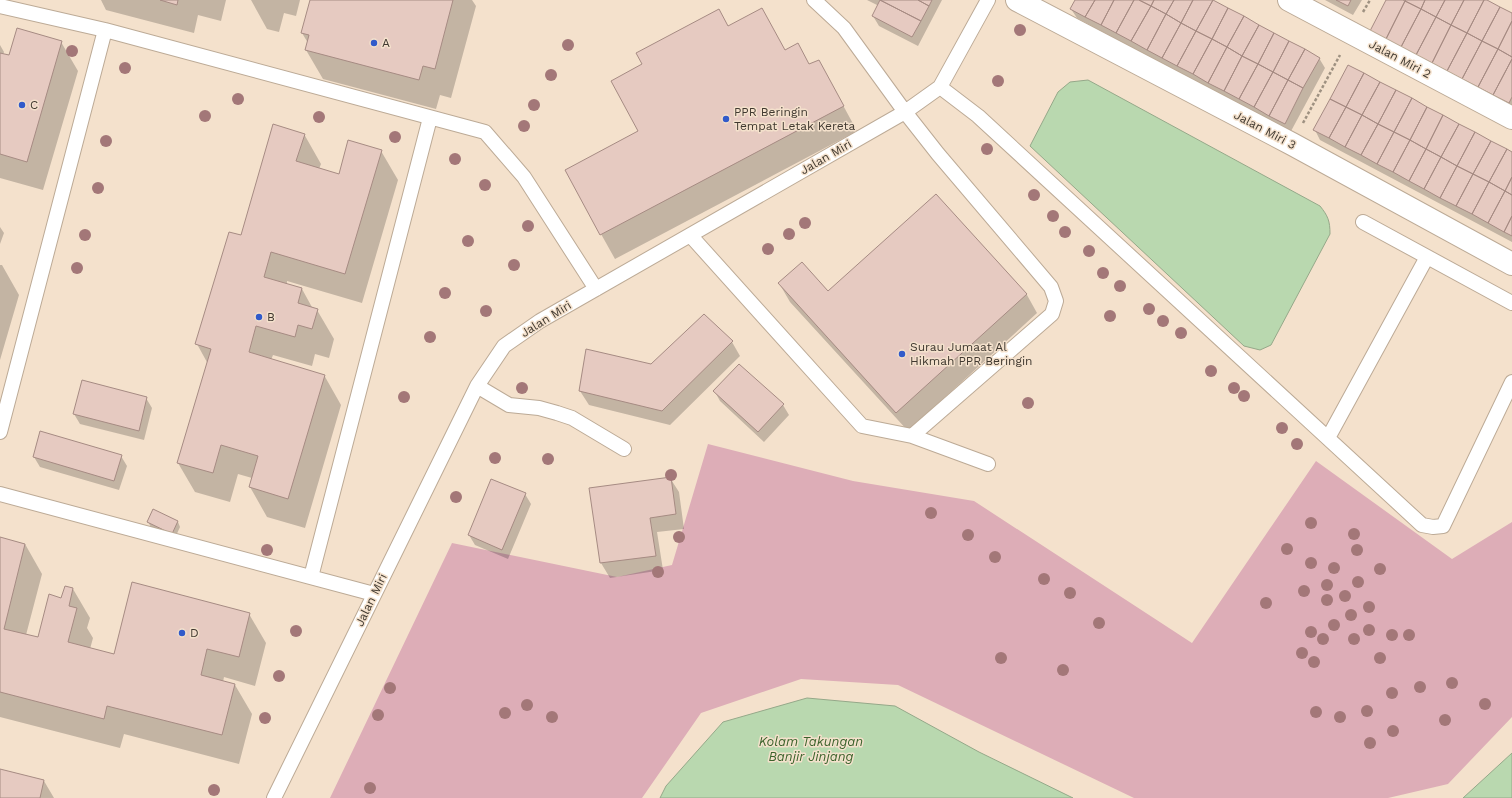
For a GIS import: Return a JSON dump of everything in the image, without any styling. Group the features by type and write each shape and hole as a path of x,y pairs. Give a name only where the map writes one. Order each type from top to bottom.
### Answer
{"street":[{"name":"Jalan Miri 3","path":"1017,0 1292,144 1512,264"},
{"name":"Jalan Miri 2","path":"1289,0 1512,118"}],"lane":[{"path":"814,0 844,28 905,112 938,154 1051,287 1056,301 1052,314 912,436"},
{"name":"Jalan Miri","path":"274,798 477,386 504,346 540,321 905,112 940,87 988,0"},
{"path":"0,6 105,30 485,132 524,177 596,289"},
{"path":"0,432 105,30"},
{"path":"940,87 978,116 1422,525 1433,527 1443,526 1512,382"},
{"path":"311,578 430,118"},
{"path":"1364,222 1512,303"},
{"path":"690,235 862,426 912,436 988,464"},
{"path":"1328,438 1427,257"},
{"path":"477,386 509,405 539,408 572,418 624,449"},
{"path":"0,494 374,594"}],"path":[{"path":"1292,144 1370,0"}],"shaded area":[{"path":"708,444 853,481 974,501 1192,643 1316,461 1452,559 1512,522 1512,717 1448,784 1388,798 1134,798 898,685 801,679 701,713 642,798 330,798 452,543 617,577 672,565"}],"water":[{"path":"1088,80 1320,206 1323,210 1328,219 1330,234 1271,345 1260,350 1244,346 1030,146 1058,92 1070,82"},
{"name":"Kolam Takungan Banjir Jinjang","path":"807,698 895,706 979,752 1073,798 660,798 666,786 723,722"},
{"path":"1512,753 1512,798 1463,798"}],"building":[{"path":"160,0 178,0 177,5"},
{"name":"A","path":"310,0 453,0 435,69 423,66 419,80 305,50 309,35 301,33"},
{"path":"880,0 918,0 929,6 921,21"},
{"path":"880,0 921,21 912,37 872,16"},
{"path":"918,0 932,0 929,6"},
{"path":"1075,0 1095,0 1085,17 1070,9"},
{"path":"1095,0 1114,0 1101,25 1085,17"},
{"path":"1114,0 1134,0 1116,33 1101,25"},
{"path":"1134,0 1139,0 1151,6 1131,41 1116,33"},
{"path":"1139,0 1154,0 1151,6"},
{"path":"1154,0 1174,0 1166,14 1151,6"},
{"path":"1174,0 1193,0 1181,23 1166,14"},
{"path":"1193,0 1213,0 1196,31 1181,23"},
{"path":"1213,0 1228,8 1212,39 1196,31"},
{"path":"1336,0 1351,0 1348,6"},
{"path":"1386,0 1405,1 1386,39 1370,31"},
{"path":"1425,0 1421,9 1405,1"},
{"path":"1425,0 1445,0 1436,17 1421,9"},
{"path":"1445,0 1464,0 1451,25 1436,17"},
{"path":"1464,0 1484,0 1467,33 1451,25"},
{"path":"1484,0 1487,0 1500,7 1482,41 1467,33"},
{"path":"1405,1 1421,9 1401,47 1386,39"},
{"path":"1151,6 1166,14 1147,50 1131,41"},
{"path":"1500,7 1512,13 1512,21 1498,49 1482,41"},
{"name":"PPR Beringin Tempat Letak Kereta","path":"762,8 785,50 798,43 809,64 819,60 844,106 600,235 565,170 638,131 611,81 642,64 636,53 719,9 728,26"},
{"path":"1228,8 1244,16 1227,47 1212,39"},
{"path":"1421,9 1436,17 1416,55 1401,47"},
{"path":"1166,14 1181,23 1162,58 1147,50"},
{"path":"1244,16 1259,25 1242,56 1227,47"},
{"path":"1436,17 1451,25 1432,63 1416,55"},
{"path":"1512,21 1512,57 1498,49"},
{"path":"1181,23 1196,31 1177,66 1162,58"},
{"path":"1259,25 1274,33 1258,64 1242,56"},
{"path":"1451,25 1467,33 1447,71 1432,63"},
{"name":"C","path":"17,28 62,41 27,162 0,154 0,53 9,55"},
{"path":"1196,31 1212,39 1193,74 1177,66"},
{"path":"1274,33 1289,41 1273,72 1258,64"},
{"path":"1467,33 1482,41 1462,79 1447,71"},
{"path":"1212,39 1227,47 1208,83 1193,74"},
{"path":"1289,41 1305,49 1288,80 1273,72"},
{"path":"1482,41 1498,49 1478,87 1462,79"},
{"path":"1227,47 1242,56 1224,91 1208,83"},
{"path":"1305,49 1320,58 1303,88 1288,80"},
{"path":"1498,49 1512,57 1512,59 1493,95 1478,87"},
{"path":"1242,56 1258,64 1239,99 1224,91"},
{"path":"1512,59 1512,97 1509,103 1493,95"},
{"path":"1258,64 1273,72 1254,107 1239,99"},
{"path":"1348,65 1364,73 1346,107 1330,99"},
{"path":"1273,72 1288,80 1269,116 1254,107"},
{"path":"1364,73 1380,82 1362,115 1346,107"},
{"path":"1288,80 1303,88 1285,124 1269,116"},
{"path":"1380,82 1396,90 1378,124 1362,115"},
{"path":"1396,90 1412,98 1394,132 1378,124"},
{"path":"1412,98 1427,107 1410,140 1394,132"},
{"path":"1330,99 1346,107 1329,138 1313,130"},
{"path":"1346,107 1362,115 1345,147 1329,138"},
{"path":"1427,107 1443,115 1426,149 1410,140"},
{"path":"1362,115 1378,124 1361,155 1345,147"},
{"path":"1443,115 1459,124 1441,157 1426,149"},
{"name":"B","path":"273,124 305,134 296,161 339,174 348,140 382,150 345,274 271,252 264,277 302,288 298,303 318,309 312,329 298,325 295,337 256,326 249,352 325,375 288,499 249,487 258,456 221,445 213,473 177,463 211,349 195,344 229,232 241,235"},
{"path":"1378,124 1394,132 1377,164 1361,155"},
{"path":"1459,124 1475,132 1457,166 1441,157"},
{"path":"1394,132 1410,140 1393,172 1377,164"},
{"path":"1475,132 1491,141 1473,174 1457,166"},
{"path":"1410,140 1426,149 1409,181 1393,172"},
{"path":"1491,141 1507,149 1489,182 1473,174"},
{"path":"1426,149 1441,157 1424,189 1409,181"},
{"path":"1507,149 1512,152 1512,177 1505,191 1489,182"},
{"path":"1441,157 1457,166 1440,198 1424,189"},
{"path":"1457,166 1473,174 1456,206 1440,198"},
{"path":"1473,174 1489,182 1472,214 1456,206"},
{"path":"1512,177 1512,195 1505,191"},
{"path":"1489,182 1505,191 1488,223 1472,214"},
{"path":"1505,191 1512,195 1512,216 1504,232 1488,223"},
{"name":"Surau Jumaat Al Hikmah PPR Beringin","path":"936,194 1027,294 896,413 778,283 802,262 828,291"},
{"path":"1512,216 1512,236 1504,232"},
{"path":"704,314 733,341 662,411 579,391 586,349 651,364"},
{"path":"739,364 784,404 758,432 713,391"},
{"path":"82,380 147,397 139,431 73,414"},
{"path":"40,431 122,455 114,481 33,457"},
{"path":"671,477 676,514 650,518 656,556 600,563 589,488"},
{"path":"491,479 526,493 502,550 468,535"},
{"path":"153,509 178,521 172,534 147,522"},
{"name":"D","path":"0,537 25,544 4,629 38,637 49,594 61,598 65,586 73,588 69,606 77,608 68,642 114,654 132,582 250,613 239,657 207,649 201,675 235,684 222,735 107,706 104,719 0,692"},
{"path":"0,769 44,780 40,798 0,798"}],"place":[{"name":"A","path":"374,43"},
{"name":"C","path":"22,105"},
{"name":"PPR Beringin Tempat Letak Kereta","path":"726,119"},
{"name":"B","path":"259,317"},
{"name":"Surau Jumaat Al Hikmah PPR Beringin","path":"902,354"},
{"name":"D","path":"182,633"}]}
